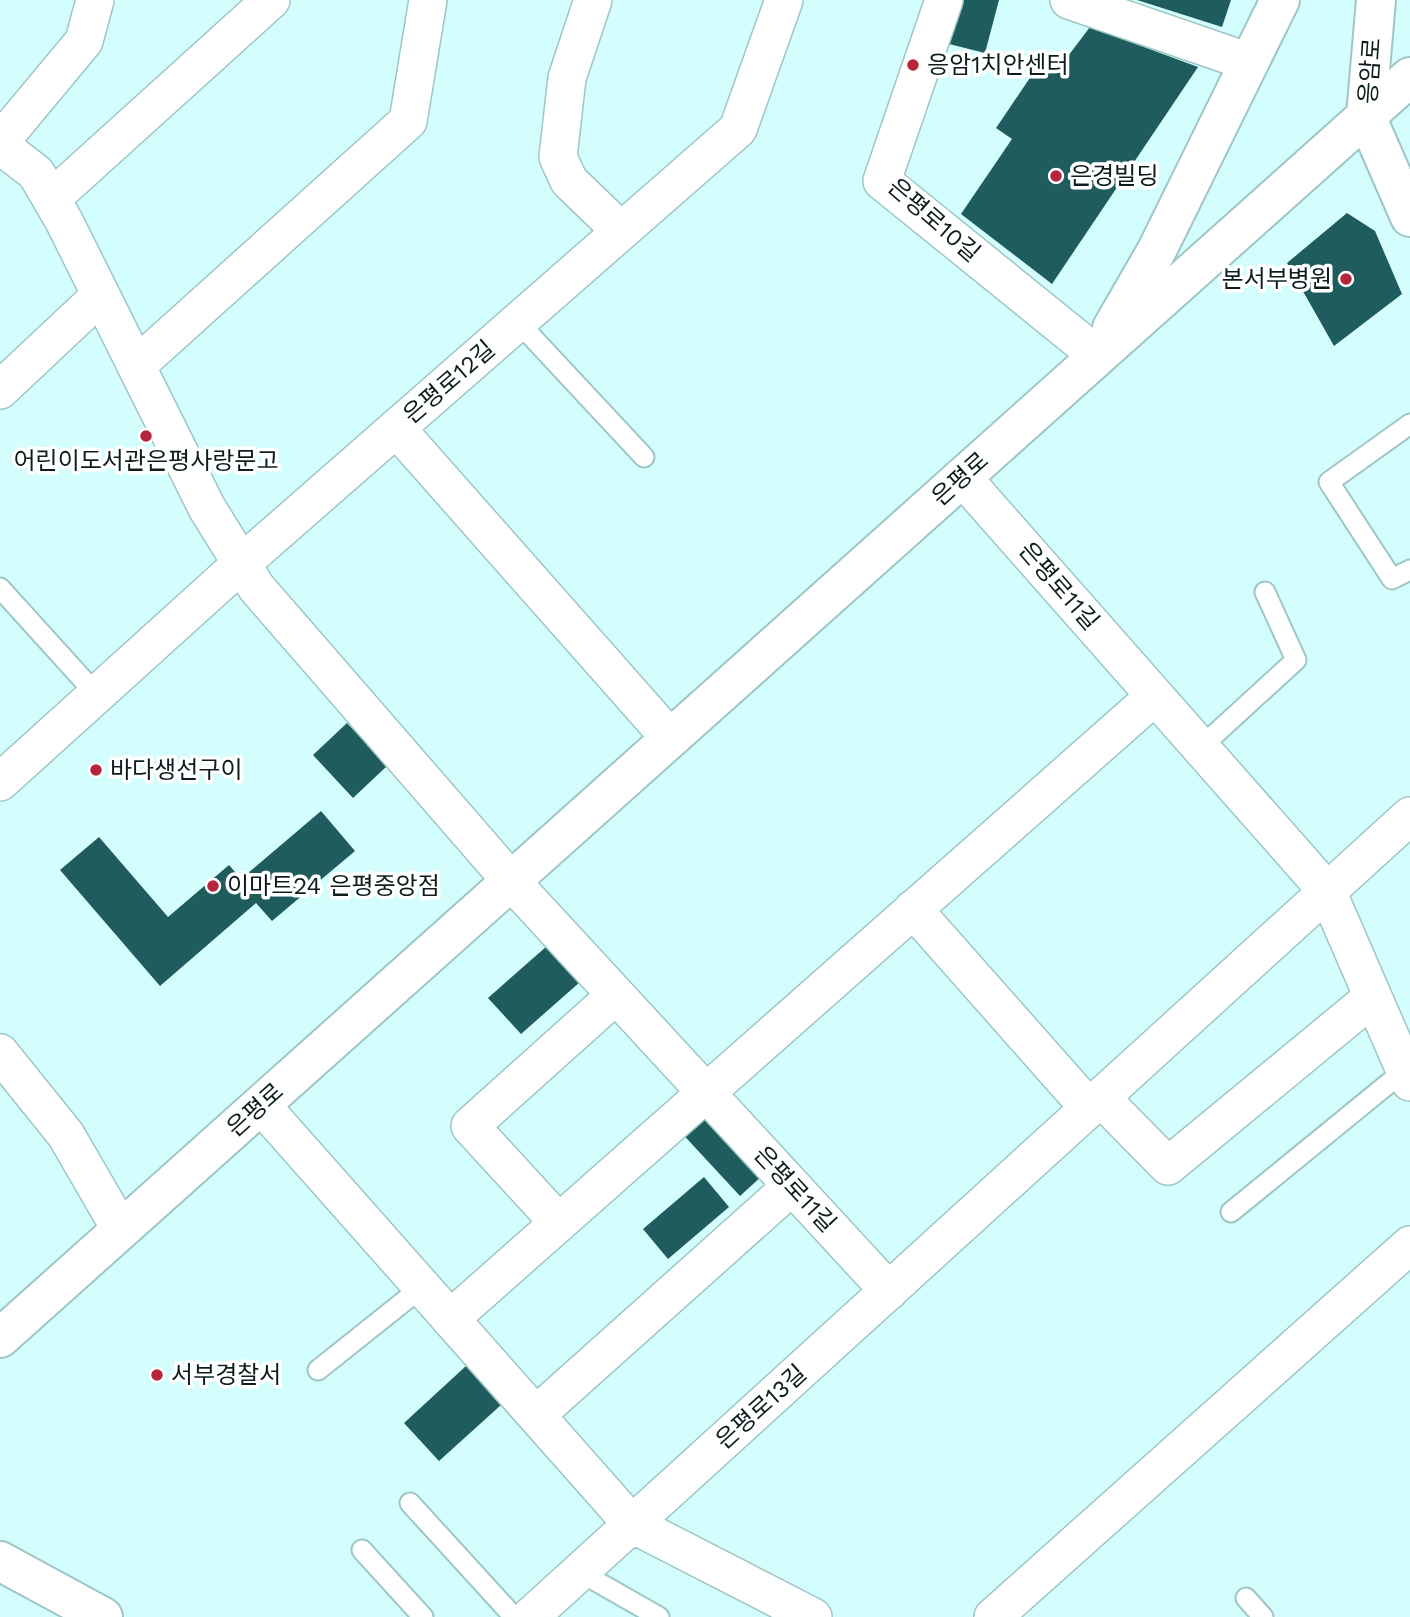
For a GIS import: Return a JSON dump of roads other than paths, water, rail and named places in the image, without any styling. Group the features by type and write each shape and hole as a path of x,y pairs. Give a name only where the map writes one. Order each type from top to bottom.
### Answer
{"main road":[{"path":"1097,355 1157,250 1280,0"},
{"name":"응암로","path":"1376,0 1366,116 1410,217"},
{"name":"은평로","path":"0,1338 1410,76"},
{"path":"0,1561 103,1617"}],"street":[{"path":"95,0 84,41 0,143 36,173 51,199 207,508 256,587 511,881 616,995 470,1126 559,1223"},
{"path":"51,199 271,0"},
{"path":"136,366 408,121 428,0"},
{"path":"593,0 567,78 558,157 569,181 621,231"},
{"path":"518,322 738,129 784,0"},
{"name":"은평로10길","path":"944,0 882,181 1097,355"},
{"path":"1069,0 1249,62"},
{"path":"0,390 101,295"},
{"name":"은평로12길","path":"0,782 241,564 518,322"},
{"path":"397,428 670,738"},
{"name":"은평로11길","path":"962,477 1327,891 1390,1015 1407,1076"},
{"path":"450,1319 1155,696"},
{"path":"889,1291 1410,816"},
{"path":"913,909 1095,1103 1168,1166 1390,1015"},
{"name":"은평로11길","path":"616,995 889,1291"},
{"path":"0,1053 65,1135 121,1230"},
{"path":"261,1105 632,1524 813,1617"},
{"path":"536,1415 792,1186"},
{"path":"993,1617 1410,1245"},
{"name":"은평로13길","path":"530,1617 889,1291"}],"lane":[{"name":"은평로12길","path":"518,322 644,457"},
{"path":"1401,575 1329,482 1410,425"},
{"path":"0,588 96,694"},
{"path":"1201,747 1296,660 1265,593"},
{"path":"1231,1212 1407,1076"},
{"path":"318,1370 422,1287"},
{"path":"410,1503 514,1617"},
{"path":"362,1550 423,1617"},
{"path":"579,1572 659,1617"},
{"path":"1246,1598 1263,1617"}],"place":[{"name":"응암1치안센터","path":"913,65"},
{"name":"은경빌딩","path":"1056,176"},
{"name":"본서부병원","path":"1346,279"},
{"name":"어린이도서관은평사랑문고","path":"146,436"},
{"name":"바다생선구이","path":"96,770"},
{"name":"이마트24 은평중앙점","path":"213,886"},
{"name":"서부경찰서","path":"157,1375"}]}
